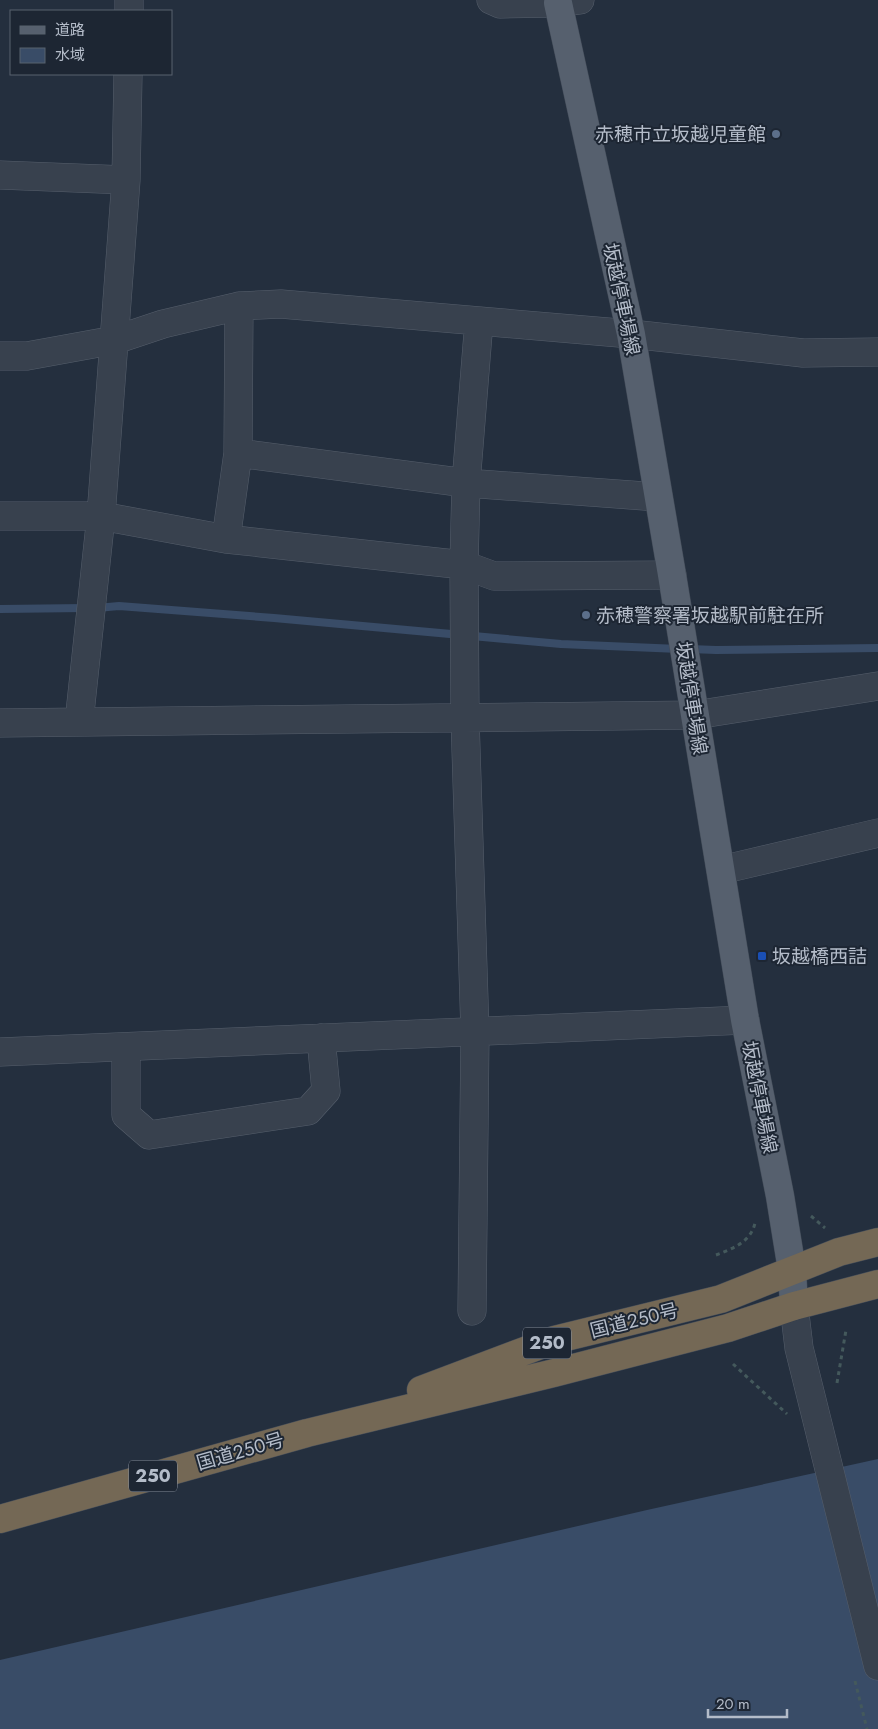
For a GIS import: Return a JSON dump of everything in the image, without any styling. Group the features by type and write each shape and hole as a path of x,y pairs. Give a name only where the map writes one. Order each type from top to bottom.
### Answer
{"highway":[{"name":"国道250号","path":"307,1432 554,1340 721,1299 839,1252 878,1242"},
{"name":"国道250号","path":"0,1519 307,1432 728,1328 794,1306 878,1284"}],"main road":[{"name":"坂越停車場線","path":"569,2 631,334 696,715 745,1020 780,1196 792,1270 794,1306"}],"street":[{"path":"491,0 500,4 569,2"},
{"path":"79,722 101,516 115,340 126,180 128,75"},
{"path":"0,175 126,180"},
{"path":"0,356 27,356 115,340 163,324 239,306 281,304 631,334 803,353 878,352"},
{"path":"226,539 238,453 239,306"},
{"path":"472,1311 475,1032 465,718 464,565 466,483 479,321"},
{"path":"238,453 466,483 658,497"},
{"path":"0,516 101,516 226,539 464,565 494,576 672,575"},
{"path":"0,723 696,715 878,686"},
{"path":"720,870 878,833"},
{"path":"0,1052 745,1020"},
{"path":"126,1047 126,1115 148,1135 308,1111 326,1091 321,1038"},
{"path":"794,1306 799,1348 865,1669"}],"path":[{"path":"808,1209 811,1216 825,1228 833,1231"},
{"path":"716,1255 739,1246 754,1229 756,1221"},
{"path":"733,1364 787,1414"},
{"path":"865,1669 867,1729"}],"water":[{"path":"878,1459 878,1729 0,1729 0,1660 647,1510"}],"waterway":[{"path":"97,608 119,606 561,644 679,649"},
{"path":"0,609 85,608"},
{"path":"690,649 878,648"}],"place":[{"name":"赤穂市立坂越児童館","path":"776,134"},
{"name":"赤穂警察署坂越駅前駐在所","path":"586,615"},
{"name":"坂越橋西詰","path":"762,956"}]}
